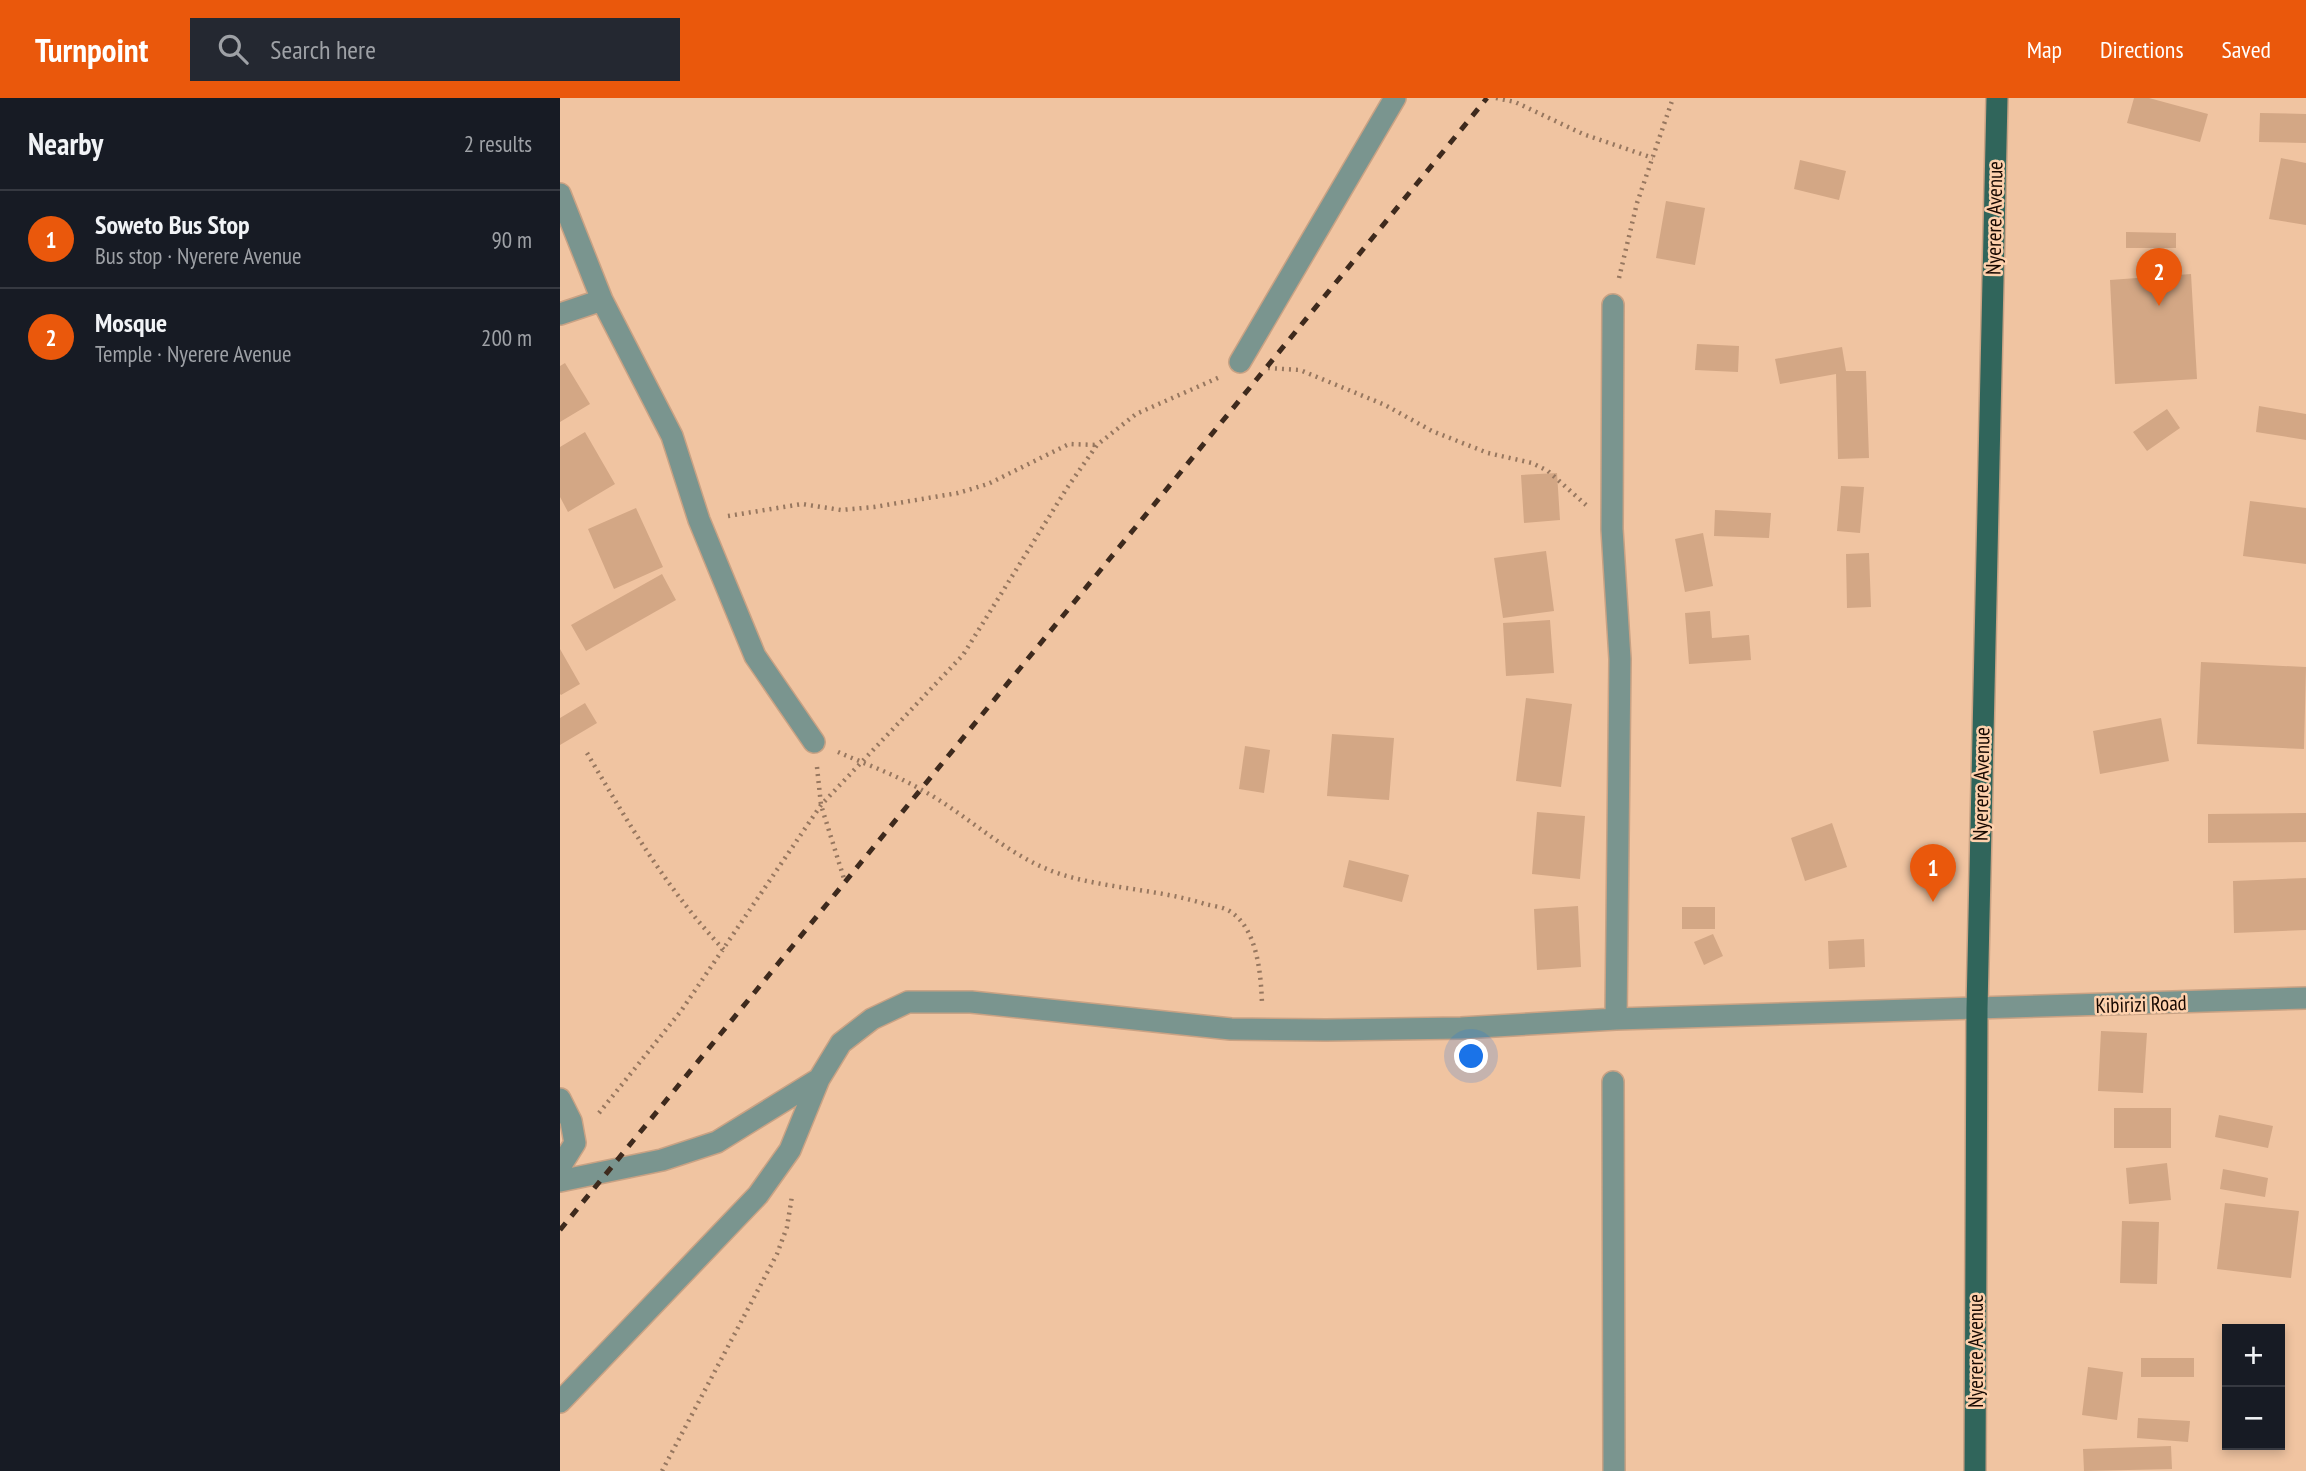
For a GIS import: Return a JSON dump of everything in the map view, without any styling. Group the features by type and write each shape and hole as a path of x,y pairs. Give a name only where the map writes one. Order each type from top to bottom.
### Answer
{"main road":[{"name":"Nyerere Avenue","path":"1975,1471 1977,1009 1997,98"}],"street":[{"path":"1240,362 1395,98"},
{"path":"560,194 602,300 672,436 699,520 755,656 814,742"},
{"path":"560,314 602,300"},
{"path":"1613,305 1612,529 1620,672 1616,1019"},
{"name":"Kibirizi Road","path":"560,1402 758,1195 790,1150 819,1080 841,1043 872,1020 908,1002 971,1002 1218,1028 1263,1030 1461,1028 1616,1019 2306,998"},
{"path":"560,1181 662,1160 717,1142 819,1080"},
{"path":"1613,1082 1614,1471"},
{"path":"560,1099 570,1121 575,1143 560,1167"}],"path":[{"path":"1496,98 1545,114 1583,134 1653,158"},
{"path":"1613,305 1637,203 1672,98"},
{"path":"575,1143 681,1011 821,805 963,655 1067,488 1097,445 1136,414 1213,382 1240,362 1266,368 1300,370 1385,405 1432,431 1488,453 1532,463 1548,471 1612,529"},
{"path":"699,520 802,504 841,510 958,493 988,484 1069,444 1097,445"},
{"path":"814,742 921,789 1004,847 1059,874 1094,883 1194,900 1231,912 1245,930 1255,950 1261,976 1263,1030"},
{"path":"814,742 821,805 845,881"},
{"path":"587,753 659,873 690,915 724,950"},
{"path":"662,1471 778,1254 788,1227 793,1193 790,1150"}],"building":[{"path":"2134,98 2149,98 2208,114 2200,142 2127,123"},
{"path":"2260,113 2306,114 2306,143 2259,142"},
{"path":"2281,158 2306,163 2306,225 2269,219"},
{"path":"1800,160 1846,171 1839,200 1794,189"},
{"path":"1666,201 1705,208 1695,265 1656,258"},
{"path":"2126,232 2176,233 2176,248 2126,248"},
{"path":"2191,274 2197,379 2115,384 2110,280"},
{"path":"1697,344 1739,346 1738,372 1695,370"},
{"path":"1842,347 1846,371 1866,371 1869,458 1838,459 1836,374 1780,384 1775,359"},
{"path":"565,363 590,404 560,422 560,366"},
{"path":"2259,406 2306,414 2306,440 2256,432"},
{"path":"2167,409 2180,428 2147,451 2133,432"},
{"path":"585,432 615,484 568,512 560,497 560,447"},
{"path":"1557,473 1560,520 1524,523 1521,475"},
{"path":"1841,486 1864,487 1860,533 1837,531"},
{"path":"2250,501 2306,508 2306,564 2243,556"},
{"path":"636,508 663,567 614,589 588,529"},
{"path":"1715,510 1771,513 1769,538 1714,536"},
{"path":"1703,533 1713,586 1685,592 1675,539"},
{"path":"1546,551 1554,611 1503,618 1494,558"},
{"path":"1869,553 1871,607 1847,608 1846,554"},
{"path":"662,574 676,600 586,651 571,625"},
{"path":"1710,611 1712,638 1749,635 1751,660 1689,664 1685,613"},
{"path":"1550,620 1554,673 1506,676 1503,623"},
{"path":"560,649 580,684 561,695 560,694"},
{"path":"2201,662 2306,667 2304,749 2197,744"},
{"path":"1526,698 1572,704 1561,787 1516,781"},
{"path":"585,703 597,723 560,745 560,718"},
{"path":"2161,718 2169,761 2100,774 2093,731"},
{"path":"1332,734 1394,738 1389,800 1327,796"},
{"path":"1245,746 1270,750 1264,793 1239,789"},
{"path":"1537,812 1585,816 1580,879 1532,874"},
{"path":"2306,813 2306,842 2208,843 2208,814"},
{"path":"1832,823 1847,867 1805,881 1791,838"},
{"path":"1349,860 1409,875 1402,902 1343,887"},
{"path":"2306,878 2306,930 2234,933 2233,881"},
{"path":"1578,906 1581,967 1537,970 1534,909"},
{"path":"1682,907 1715,907 1715,929 1682,929"},
{"path":"1713,934 1723,956 1704,965 1694,942"},
{"path":"1864,939 1865,967 1829,969 1828,941"},
{"path":"2101,1031 2147,1033 2143,1093 2098,1091"},
{"path":"2114,1108 2171,1108 2171,1148 2114,1148"},
{"path":"2219,1115 2273,1126 2268,1148 2215,1137"},
{"path":"2167,1163 2171,1200 2129,1204 2126,1168"},
{"path":"2223,1169 2268,1178 2265,1197 2220,1189"},
{"path":"2225,1203 2299,1211 2291,1278 2217,1269"},
{"path":"2122,1221 2159,1222 2157,1284 2120,1283"},
{"path":"2141,1358 2194,1358 2194,1377 2141,1377"},
{"path":"2088,1367 2123,1372 2117,1420 2082,1415"},
{"path":"2138,1418 2190,1421 2188,1442 2137,1438"},
{"path":"2171,1446 2172,1469 2084,1471 2083,1449"}],"railway":[{"path":"560,1230 1487,98"}],"place":[{"name":"Mosque","path":"2159,306"},
{"name":"Soweto Bus Stop","path":"1933,902"}]}
